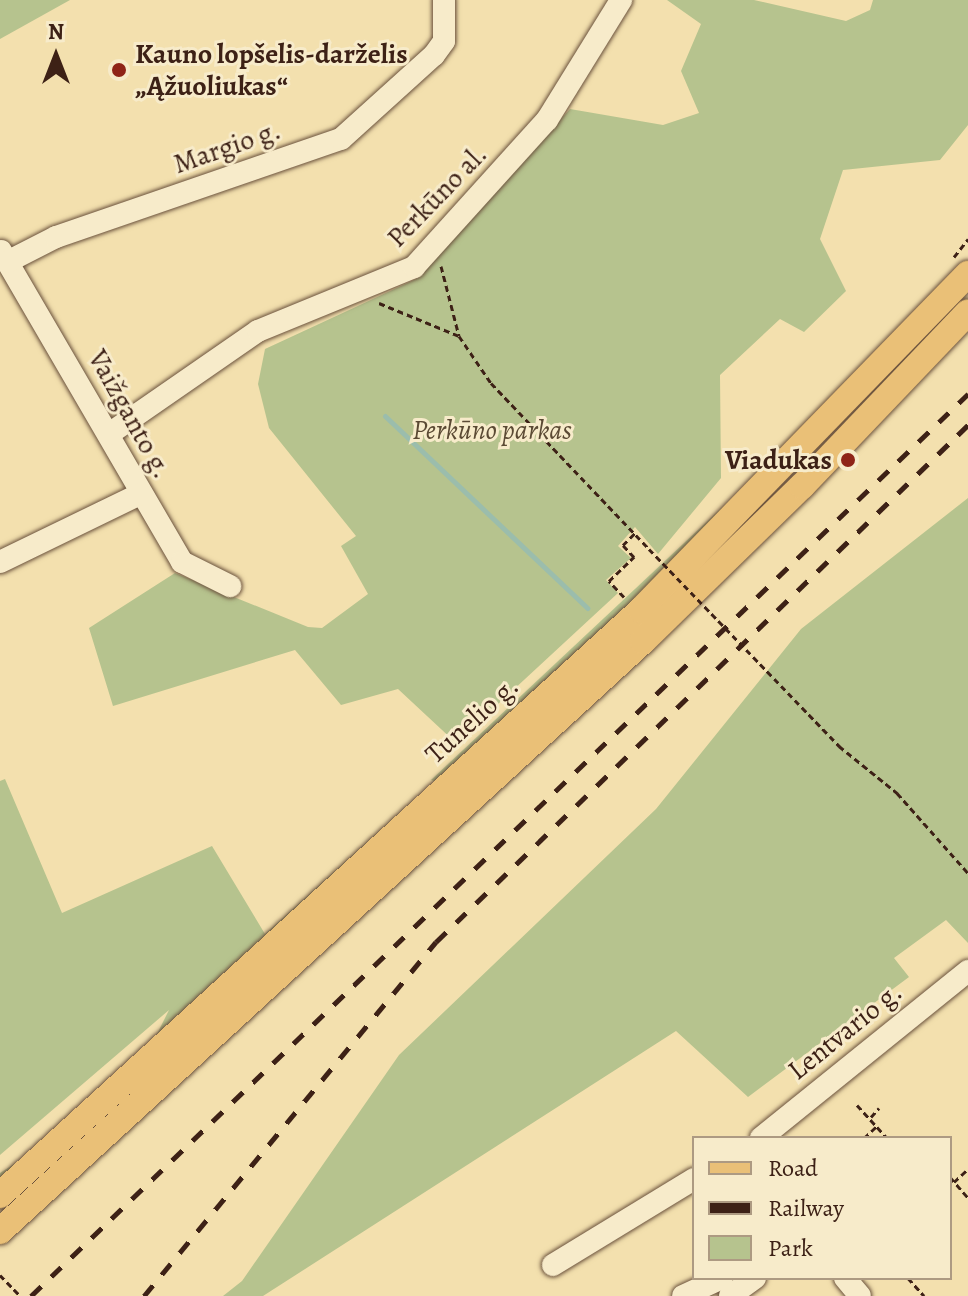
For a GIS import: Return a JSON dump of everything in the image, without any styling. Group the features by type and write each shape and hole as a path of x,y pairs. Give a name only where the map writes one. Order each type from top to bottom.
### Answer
{"main road":[{"name":"Tunelio g.","path":"0,1195 641,610 956,270"},
{"name":"Tunelio g.","path":"0,1231 655,630 968,312"}],"street":[{"name":"Margio g.","path":"4,256 341,139 434,55 444,41 444,0"},
{"name":"Perkūno al.","path":"109,434 258,331 398,277 435,244 547,120 621,0"},
{"name":"Vaižganto g.","path":"4,256 182,562 230,586"},
{"path":"0,562 140,494"},
{"name":"Lentvario g.","path":"768,1136 968,971"},
{"path":"553,1265 692,1180"},
{"path":"683,1296 718,1280"},
{"path":"730,1296 752,1280"},
{"path":"847,1280 860,1296"}],"path":[{"path":"956,270 968,239"},
{"path":"435,244 459,336 491,383 839,746 897,793 968,873"},
{"path":"354,293 459,336"},
{"path":"624,597 609,581 634,557 623,545 635,533"},
{"path":"655,568 666,558"},
{"path":"613,607 634,587"},
{"path":"857,1105 885,1136"},
{"path":"870,1118 879,1108"},
{"path":"866,1136 877,1126"},
{"path":"954,1182 968,1169"},
{"path":"952,1180 968,1198"},
{"path":"0,1275 20,1296"},
{"path":"910,1280 924,1296"}],"green space":[{"path":"0,0 70,0 0,39"},
{"name":"Perkūno parkas","path":"667,0 754,0 846,21 870,10 873,0 968,0 968,125 940,160 843,170 820,239 846,291 804,332 780,319 720,375 721,478 658,554 635,527 618,546 631,558 606,580 618,593 456,743 398,689 341,705 295,650 113,706 89,628 175,573 308,627 322,628 368,594 341,546 356,536 269,428 258,384 265,349 416,279 570,109 663,125 699,113 681,71 701,24"},
{"path":"968,498 968,943 946,920 894,958 909,977 748,1097 676,1031 263,1296 223,1296 242,1281 399,1055 656,809 801,629"},
{"path":"731,499 683,557 437,782 431,780"},
{"path":"5,779 62,913 212,846 265,934 418,796 0,1182 0,1173 28,1155 156,1036 169,1010 0,1155 0,781"}],"waterway":[{"path":"385,416 587,608"}],"railway":[{"path":"31,1296 968,394"},
{"path":"144,1296 436,942 968,425"}],"place":[{"name":"Kauno lopšelis-darželis „Ąžuoliukas“","path":"119,70"},
{"name":"Viadukas","path":"848,460"}]}
